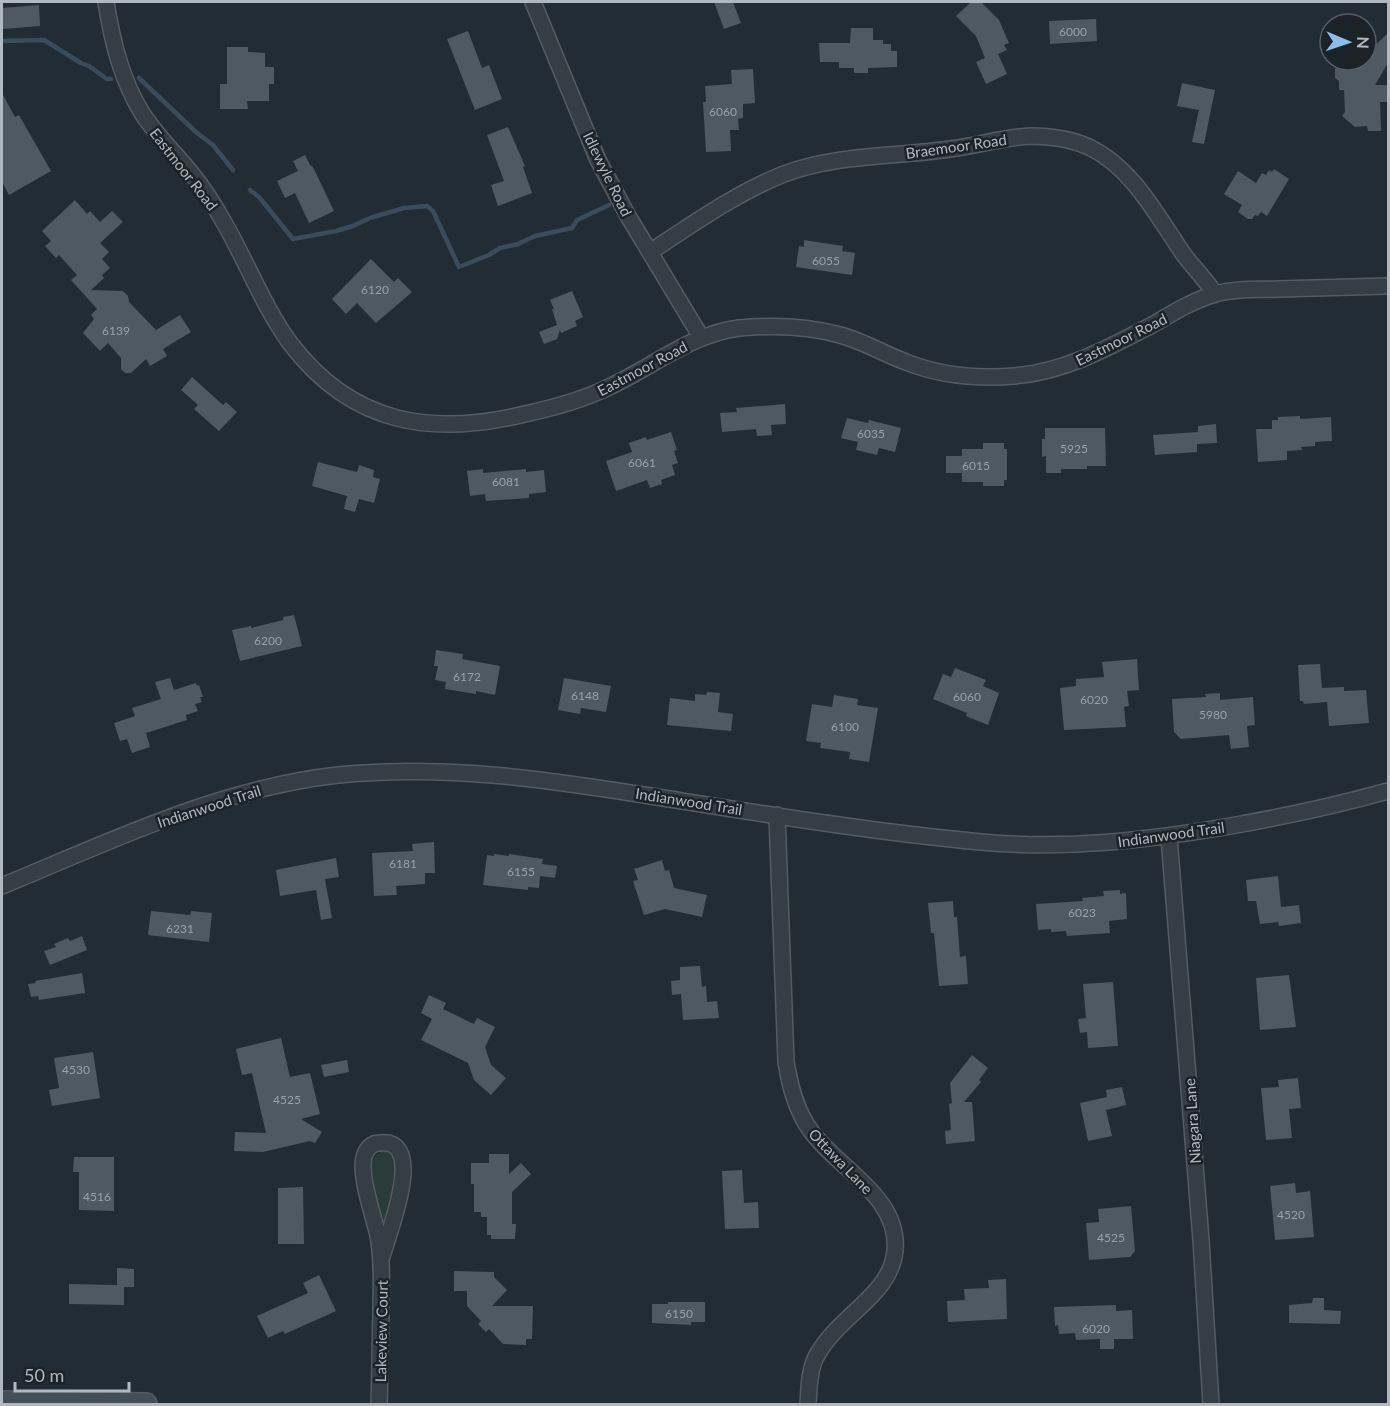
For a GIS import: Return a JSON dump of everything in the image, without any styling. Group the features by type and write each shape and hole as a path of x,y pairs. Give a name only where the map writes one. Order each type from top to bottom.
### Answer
{"street":[{"name":"Eastmoor Road","path":"106,2 110,28 123,73 142,113 208,197 232,236 268,309 290,343 326,381 362,405 399,420 442,425 485,422 517,417 566,404 610,387 701,337 742,328 796,327 844,336 928,370 953,376 977,378 1015,376 1044,372 1088,357 1188,305 1215,294 1242,290 1389,286"},
{"name":"Idlewyle Road","path":"533,2 598,160 628,216 701,337"},
{"name":"Braemoor Road","path":"650,252 753,188 796,170 851,159 951,149 1018,137 1050,137 1089,147 1128,177 1215,294"},
{"name":"Indianwood Trail","path":"2,886 149,825 232,796 287,783 339,776 430,771 504,775 941,837 1065,845 1169,837 1273,818 1389,791"},
{"name":"Ottawa Lane","path":"777,815 786,1062 791,1086 801,1116 809,1129 877,1198 891,1223 895,1250 888,1275 870,1297 834,1330 823,1345 814,1362 808,1404"},
{"name":"Niagara Lane","path":"1169,837 1201,1240 1211,1404"},
{"name":"Lakeview Court","path":"380,1404 382,1257 363,1168 364,1155 370,1146 385,1143 392,1144 402,1156 404,1174 382,1257"},
{"path":"2,1402 146,1404"}],"shaded area":[{"path":"383,1151 391,1155 396,1162 397,1173 393,1198 383,1229 374,1198 371,1175 372,1164 376,1156"}],"building":[{"path":"714,2 733,2 741,23 724,29"},
{"path":"971,2 981,2 999,20 1009,43 1004,45 1007,50 998,54 1007,74 986,84 976,62 985,58 976,36 956,16"},
{"path":"39,5 40,26 3,29 2,8"},
{"path":"1096,19 1097,41 1050,44 1049,21"},
{"path":"851,28 873,28 873,40 883,40 883,44 891,44 891,51 897,51 897,67 868,68 868,73 854,73 854,68 839,68 839,62 820,62 819,43 850,43"},
{"path":"468,31 482,68 489,65 502,99 475,110 447,39"},
{"path":"1389,32 1389,61 1375,85 1389,85 1389,102 1380,102 1381,131 1368,131 1367,126 1355,127 1342,116 1345,112 1344,90 1339,90 1339,81 1335,78 1335,72 1378,72 1378,43"},
{"path":"227,47 248,47 248,52 265,53 265,67 274,67 274,84 269,84 269,101 247,101 248,109 220,109 220,84 227,84"},
{"path":"753,69 755,103 743,104 743,118 738,119 739,130 730,130 731,151 706,152 703,102 706,102 705,86 732,84 731,70"},
{"path":"1182,83 1215,90 1204,144 1192,142 1199,110 1177,106"},
{"path":"2,93 15,117 19,115 51,171 9,195 2,182"},
{"path":"508,127 525,166 523,167 532,193 498,206 491,185 504,181 487,135"},
{"path":"305,155 334,211 309,223 295,193 285,198 277,181 298,171 293,161"},
{"path":"1274,169 1289,179 1267,216 1261,212 1258,216 1255,215 1252,219 1248,219 1238,212 1242,205 1224,194 1238,171 1256,183 1262,173 1266,175 1269,170 1272,172"},
{"path":"75,200 87,214 90,211 100,222 112,211 123,222 100,243 109,252 102,259 110,268 102,275 104,278 91,290 123,291 128,296 129,302 156,330 180,315 191,332 163,349 167,356 150,366 146,359 131,373 125,373 121,369 121,358 108,343 100,351 83,333 94,319 91,315 97,309 71,280 77,275 59,255 56,258 45,246 51,241 42,231"},
{"path":"804,240 843,246 842,251 855,253 852,275 796,267 799,246 804,247"},
{"path":"371,259 394,282 398,278 412,292 376,323 357,303 346,314 332,299"},
{"path":"572,291 583,317 575,321 577,326 561,333 560,330 557,339 544,344 539,332 557,325 550,300"},
{"path":"192,377 223,405 226,402 237,412 219,431 194,409 198,405 181,390"},
{"path":"785,404 786,424 771,425 772,435 757,436 756,429 722,432 720,413 737,412 736,408"},
{"path":"1300,416 1300,419 1331,417 1332,441 1315,442 1315,446 1287,451 1287,460 1258,462 1256,429 1272,429 1272,420 1278,420 1278,417"},
{"path":"847,418 868,423 869,420 901,428 895,452 879,448 877,455 856,450 858,442 841,438"},
{"path":"1216,424 1217,443 1197,444 1197,452 1155,455 1153,435 1198,432 1198,426"},
{"path":"1045,428 1105,428 1106,466 1061,469 1061,473 1046,473 1046,456 1042,457 1042,439 1045,439"},
{"path":"671,432 677,450 674,451 678,463 672,465 675,475 661,480 662,484 650,488 647,480 616,491 606,461 632,452 629,443"},
{"path":"983,443 1004,443 1004,449 1007,449 1007,480 1004,480 1004,486 983,486 983,482 962,482 962,473 946,473 946,456 962,456 962,449 983,449"},
{"path":"318,462 357,472 359,465 374,470 373,477 380,479 374,503 359,499 355,512 344,509 347,496 312,486"},
{"path":"483,469 483,473 526,469 526,472 544,470 546,492 529,494 529,498 486,501 485,494 470,496 467,471"},
{"path":"294,615 302,646 240,661 232,630 251,626 251,628"},
{"path":"436,650 463,654 462,659 500,666 495,695 445,689 446,682 435,680 438,666 434,666"},
{"path":"1137,659 1139,690 1127,691 1129,706 1124,707 1126,727 1064,730 1060,688 1076,686 1076,679 1104,677 1102,662"},
{"path":"1320,664 1322,688 1344,687 1344,691 1366,690 1369,723 1329,726 1327,702 1304,704 1300,701 1298,665"},
{"path":"955,668 986,680 983,686 999,693 988,725 966,716 967,713 933,699 943,674 951,677"},
{"path":"170,678 174,690 196,683 197,686 199,685 203,697 200,697 202,702 195,704 198,711 186,715 187,720 146,733 150,747 132,753 127,739 120,741 114,723 135,716 132,708 161,699 155,682"},
{"path":"564,678 611,686 606,712 581,708 580,714 558,710"},
{"path":"707,692 720,693 718,712 733,714 731,731 667,725 670,698 695,701 695,694 706,695"},
{"path":"1220,693 1220,700 1253,697 1255,725 1247,726 1249,747 1231,749 1229,735 1181,739 1174,732 1172,699 1206,697 1205,694"},
{"path":"834,695 858,699 857,705 878,708 869,762 849,759 850,752 820,748 821,743 806,741 812,704 832,707"},
{"path":"434,842 435,873 425,873 425,884 396,886 397,895 374,896 372,853 413,851 412,844"},
{"path":"494,854 543,859 542,864 557,866 555,878 540,876 539,888 528,887 528,890 483,885 487,855 494,856"},
{"path":"336,858 339,877 325,879 332,918 321,920 316,890 280,896 276,870"},
{"path":"662,860 665,871 669,870 674,888 707,895 702,917 665,909 644,915 633,881 638,880 634,869"},
{"path":"1278,876 1281,907 1299,905 1301,923 1279,926 1278,922 1260,924 1256,901 1248,901 1246,880"},
{"path":"1120,890 1120,894 1126,893 1127,919 1109,921 1110,933 1067,936 1066,931 1038,930 1036,904 1083,901 1082,898 1104,896 1103,891"},
{"path":"953,901 954,917 957,917 960,957 966,956 968,984 939,986 934,933 931,933 928,903"},
{"path":"151,911 190,915 191,911 212,913 209,942 148,935"},
{"path":"82,936 87,950 50,965 44,951 56,947 54,944 68,938 70,941"},
{"path":"700,966 702,987 706,986 707,1002 717,1001 719,1018 683,1020 681,994 672,995 671,981 680,980 680,967"},
{"path":"82,973 85,993 39,1000 38,996 31,997 28,984"},
{"path":"1289,975 1296,1027 1260,1030 1256,978"},
{"path":"1113,982 1118,1046 1088,1048 1087,1032 1080,1033 1078,1019 1086,1018 1083,984"},
{"path":"429,995 446,1003 443,1009 474,1024 477,1018 495,1027 485,1047 491,1065 506,1078 491,1095 474,1080 468,1063 421,1040 432,1019 421,1013"},
{"path":"281,1038 290,1077 310,1073 320,1114 301,1119 322,1132 315,1143 310,1141 263,1152 234,1151 235,1132 266,1133 252,1073 242,1075 236,1049"},
{"path":"93,1052 100,1098 52,1106 49,1090 59,1088 54,1058"},
{"path":"972,1055 988,1068 979,1080 981,1082 964,1102 972,1102 975,1141 946,1144 945,1131 951,1130 950,1083"},
{"path":"347,1060 349,1072 324,1077 321,1065"},
{"path":"1298,1078 1301,1108 1289,1109 1292,1138 1266,1140 1261,1088 1279,1087 1278,1080"},
{"path":"1122,1087 1126,1105 1106,1110 1112,1136 1088,1141 1080,1103 1107,1097 1106,1090"},
{"path":"489,1154 509,1154 509,1174 521,1163 531,1174 512,1192 512,1224 516,1224 515,1239 491,1239 491,1235 487,1235 487,1217 481,1217 481,1212 474,1212 471,1163 489,1163"},
{"path":"74,1157 114,1157 114,1211 79,1210 79,1172 73,1172"},
{"path":"742,1170 744,1203 758,1202 759,1228 725,1229 722,1171"},
{"path":"1295,1183 1296,1193 1310,1191 1314,1237 1275,1240 1270,1186"},
{"path":"303,1187 304,1244 278,1244 278,1188"},
{"path":"1131,1206 1135,1251 1130,1257 1089,1260 1086,1223 1099,1222 1098,1209"},
{"path":"117,1268 134,1269 134,1287 124,1287 124,1305 69,1304 69,1284 117,1285"},
{"path":"454,1271 494,1272 494,1277 507,1290 492,1306 533,1306 532,1339 526,1339 526,1345 503,1344 489,1329 486,1332 478,1324 481,1321 467,1306 467,1291 454,1291"},
{"path":"319,1275 336,1311 285,1334 283,1331 268,1338 257,1316 308,1293 303,1283"},
{"path":"1006,1279 1007,1319 948,1322 947,1301 965,1300 964,1289 989,1288 988,1280"},
{"path":"1313,1298 1324,1298 1324,1310 1341,1311 1340,1324 1289,1323 1289,1305 1312,1303"},
{"path":"668,1302 705,1302 705,1322 691,1322 691,1325 652,1323 652,1304 668,1304"},
{"path":"1116,1305 1116,1311 1132,1310 1133,1339 1114,1339 1114,1349 1100,1349 1100,1339 1076,1340 1075,1333 1059,1334 1058,1325 1055,1326 1054,1307"}],"waterway":[{"path":"2,41 44,40 107,79 111,79"},
{"path":"139,78 197,133 213,145 233,170"},
{"path":"250,190 259,197 293,239 336,231 404,208 427,206 433,211 459,267 500,248 518,244 535,236 572,228 577,220 609,205"}]}
